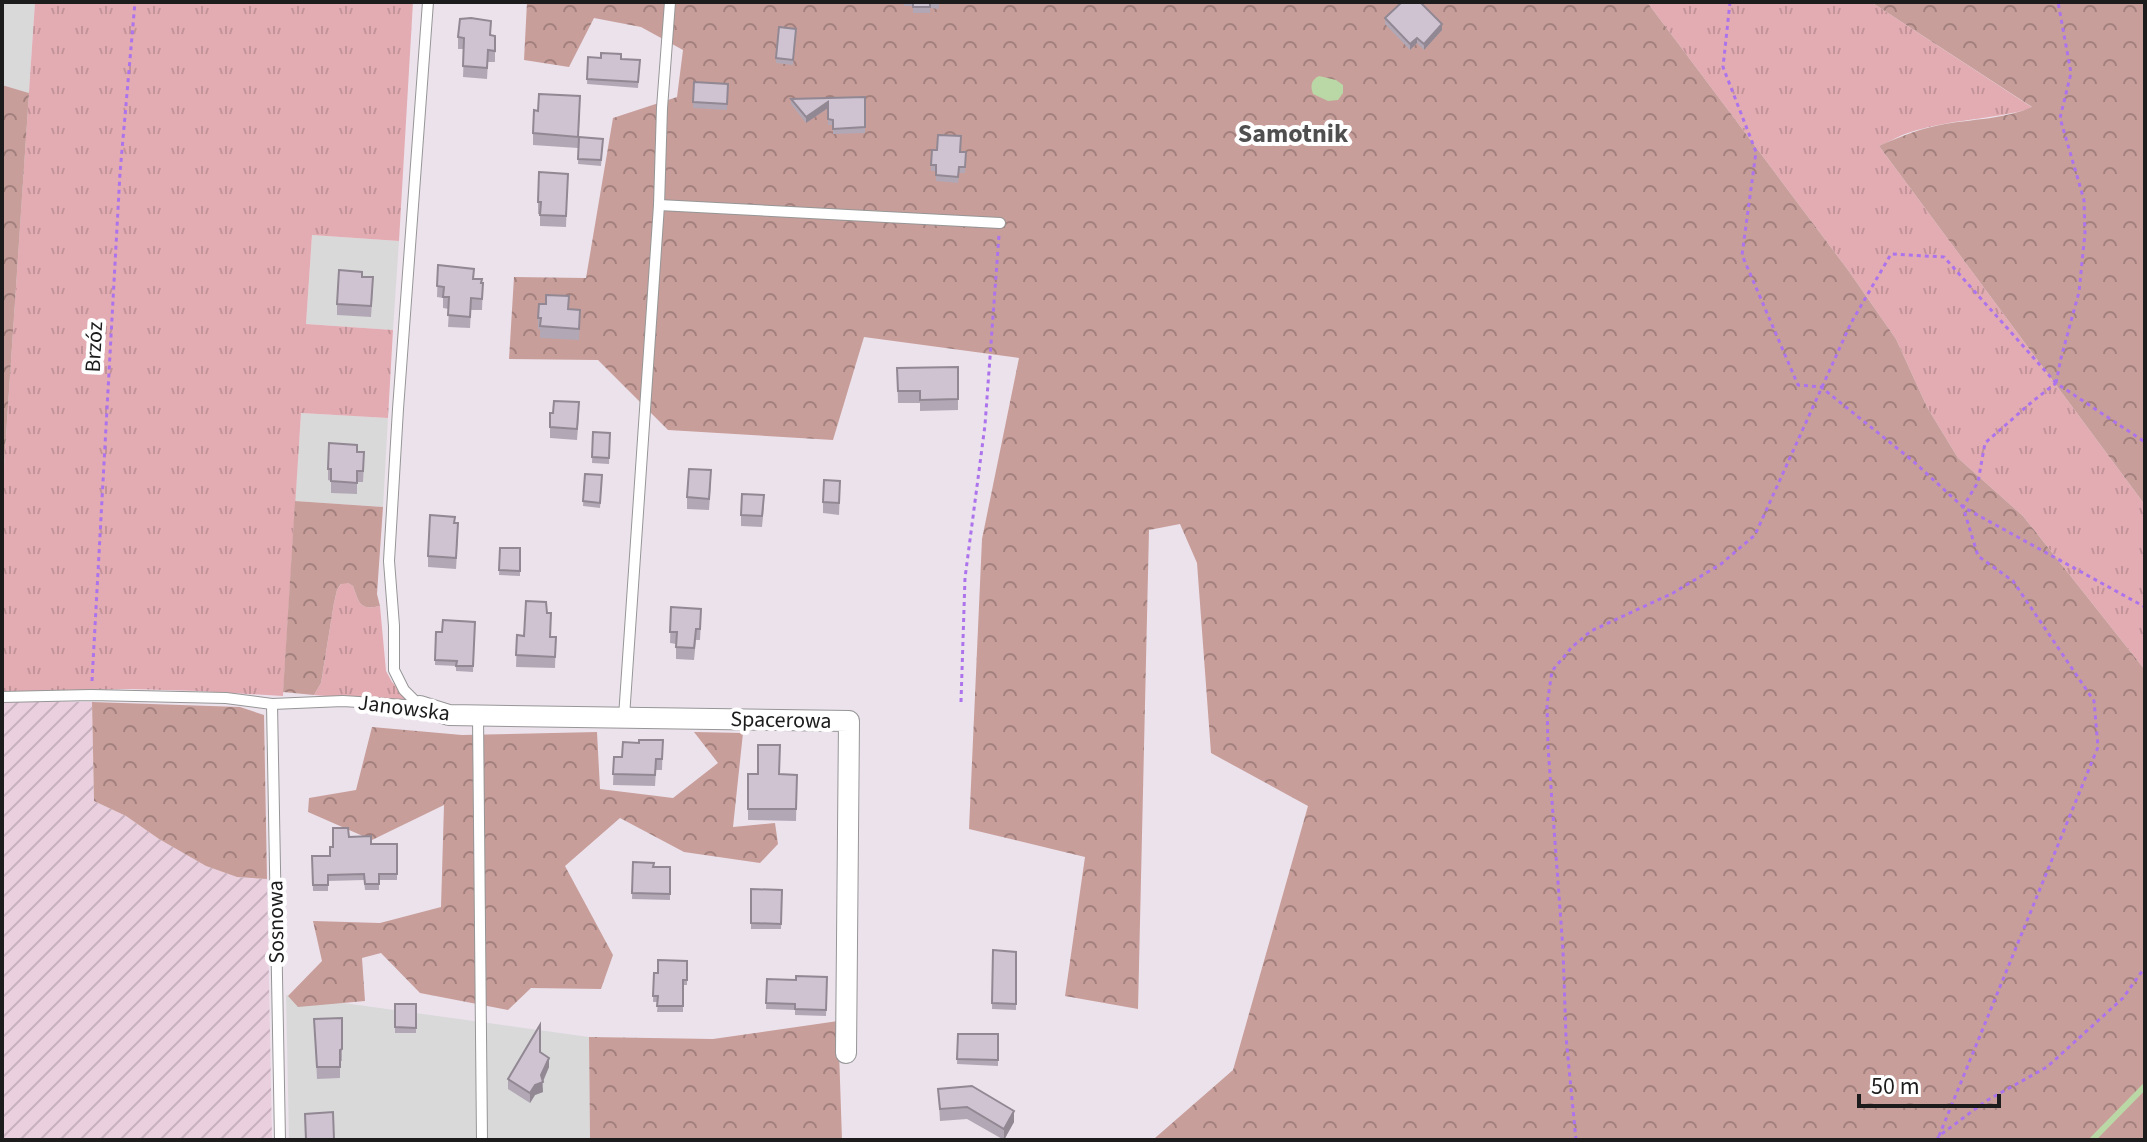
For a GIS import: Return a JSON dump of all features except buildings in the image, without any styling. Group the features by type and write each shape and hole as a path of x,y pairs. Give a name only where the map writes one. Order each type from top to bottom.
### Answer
{"street":[{"name":"Janowska","path":"420,706 449,715 478,716"},
{"name":"Spacerowa","path":"478,716 849,721 846,1053"}],"lane":[{"path":"420,706 404,690 394,670 389,561 428,2"},
{"path":"624,717 670,2"},
{"path":"659,205 1000,223"},
{"name":"Janowska","path":"2,697 91,695 226,698 272,704 343,701 420,706"},
{"name":"Sosnowa","path":"272,704 280,1140"},
{"name":"Janowska","path":"478,716 482,1140"}],"path":[{"name":"Brzóz","path":"91,695 120,173 135,2"},
{"path":"1730,2 1723,67 1756,152 1742,255 1798,385 1821,387 1913,461 1963,507 2145,607"},
{"path":"1938,1138 2098,747 2094,701 2013,581 1978,556 1963,507 1978,482 1985,443 2056,383 2079,292 2084,264 2084,200 2060,118 2071,73 2058,2"},
{"path":"961,702 965,578 985,425 1000,223"},
{"path":"1576,1140 1566,1037 1548,747 1547,705 1552,671 1572,647 1591,631 1673,593 1721,564 1755,535 1851,323 1891,254 1944,257 2056,383 2145,442"},
{"path":"1938,1138 1986,1101 2047,1067 2123,998 2145,967"}],"shaded area":[{"path":"2,2 35,2 29,93 2,85"},
{"path":"1319,76 1343,85 1343,93 1338,100 1328,101 1313,94 1312,84"},
{"path":"312,235 399,241 393,330 306,324"},
{"path":"301,413 388,418 383,507 295,501"},
{"path":"2,701 92,702 94,801 126,816 206,866 237,877 267,879 272,1140 2,1140"},
{"path":"286,995 589,1037 590,1140 289,1140"}],"green space":[{"path":"35,2 413,2 399,241 312,235 306,324 393,330 388,418 301,413 283,696 131,689 2,692 2,496"},
{"path":"527,2 1647,2 1896,339 1927,407 1958,458 2023,516 2145,670 2145,1140 1147,1140 1155,1138 1233,1070 1308,806 1211,753 1197,563 1180,524 1149,530 1138,1009 1065,996 1085,857 969,829 982,539 1019,358 864,337 833,440 668,430 598,360 509,359 514,277 586,278 613,118 677,97 683,50 641,27 594,18 569,67 524,60"},
{"path":"1647,2 1871,2 2033,108 1923,128 1879,146 2145,505 2145,670 2023,516 1958,458 1927,407 1896,339"},
{"path":"1871,2 2145,2 2145,505 1879,146 1928,128 2000,116 2032,107"},
{"path":"2,85 29,93 2,496"},
{"path":"295,501 383,507 377,594 380,606 364,606 353,586 341,584 334,603 321,683 314,695 283,692"},
{"path":"342,583 353,586 364,606 380,606 386,671 409,703 314,695 321,683 334,603"},
{"path":"92,702 240,707 264,715 267,879 237,877 206,866 126,816 94,801"},
{"path":"372,727 462,735 597,732 600,789 673,798 718,763 694,732 743,733 733,827 775,823 778,844 760,863 684,852 620,818 565,866 613,955 601,989 531,988 508,1010 420,993 381,953 362,958 365,1001 298,1007 288,996 322,961 313,921 380,923 441,907 444,805 372,840 308,812 309,798 356,790"},
{"path":"838,1021 842,1140 590,1140 589,1037 713,1039"}],"waterway":[{"path":"2092,1140 2145,1086"}],"district":[{"name":"Samotnik","path":"1293,133"}]}
